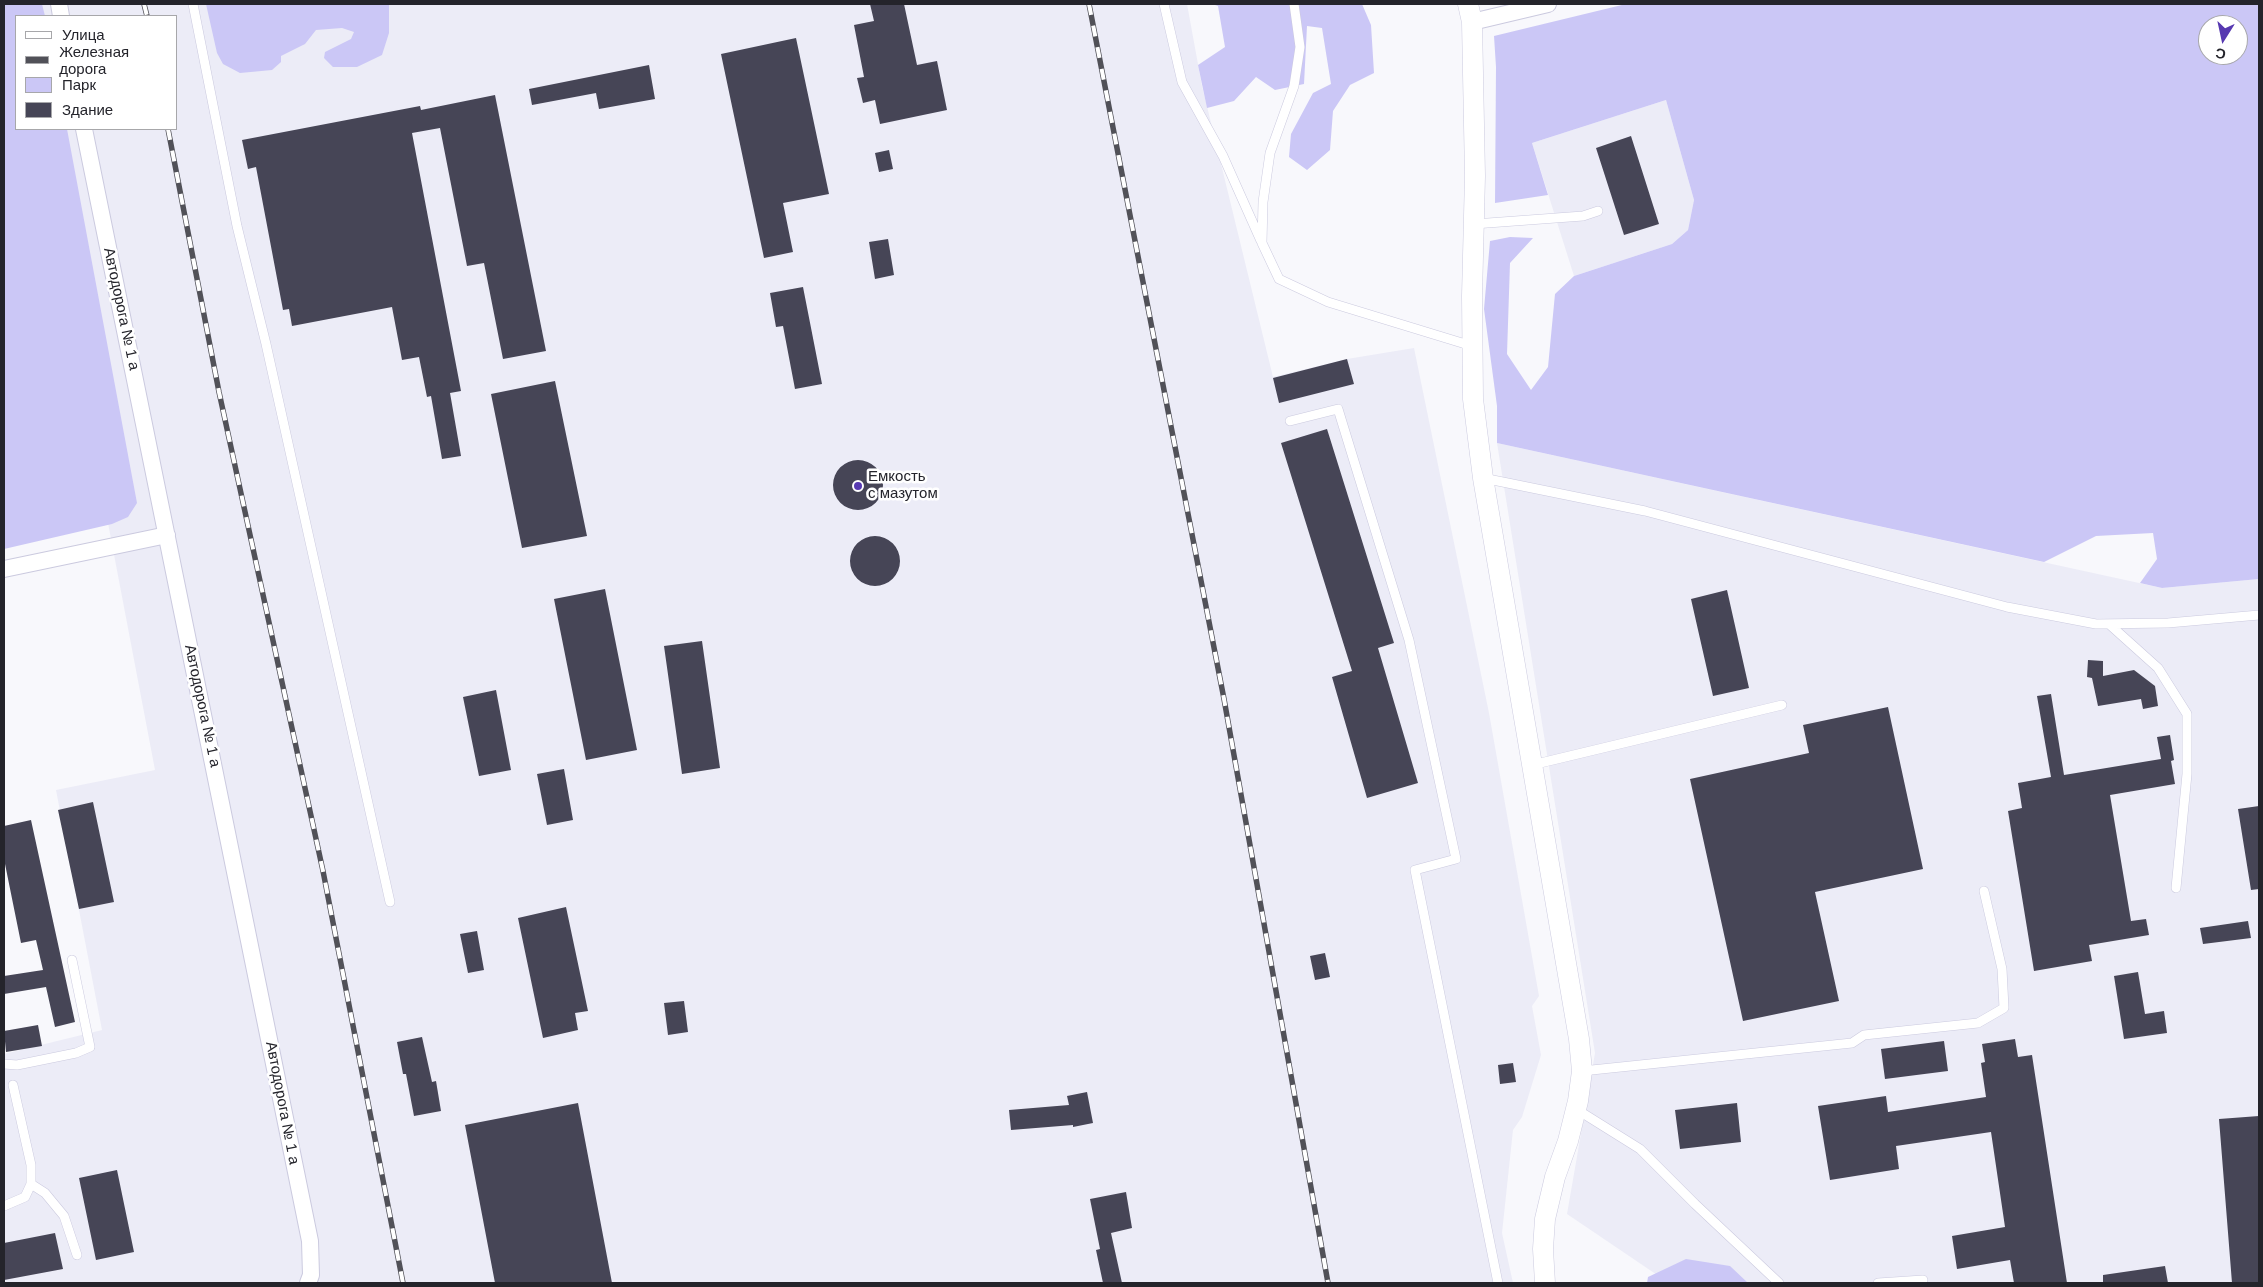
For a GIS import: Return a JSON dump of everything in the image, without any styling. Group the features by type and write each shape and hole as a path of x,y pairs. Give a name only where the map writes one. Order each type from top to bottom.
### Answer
{"street":[{"path":"1544,1283 1543,1249 1545,1219 1554,1177 1568,1141 1576,1109 1582,1071 1483,478 1473,399 1475,176 1470,13 1548,4"},
{"name":"Автодорога № 1 а","path":"84,130 310,1241 311,1275 308,1283"},
{"path":"4,569 167,535"}],"lane":[{"path":"193,4 237,226 266,344 390,902"},
{"path":"1164,4 1182,82 1223,156 1279,279 1328,302 1472,346"},
{"path":"1262,243 1263,202 1270,153 1294,86 1300,47 1294,4"},
{"path":"1474,224 1583,216 1598,211"},
{"path":"1290,421 1338,410 1408,640 1456,859 1415,870 1498,1283"},
{"path":"1483,478 1645,511 2007,607 2096,624 2168,623 2259,615"},
{"path":"2109,624 2158,668 2187,714 2187,774 2176,888"},
{"path":"1532,765 1782,705"},
{"path":"1582,1071 1852,1043 1864,1035 1978,1023 2004,1008 2002,969 1984,892"},
{"path":"4,1064 17,1065 76,1053 90,1046 72,960"},
{"path":"4,1206 25,1197 31,1184 31,1165 13,1085"},
{"path":"1576,1109 1640,1149 1695,1204 1780,1283"},
{"path":"31,1184 45,1193 64,1216 77,1255"},
{"path":"1878,1283 1923,1280"}],"shaded area":[{"path":"9,4 1187,4 1202,86 1273,377 1347,359 1414,348 1489,713 1539,996 1532,1006 1541,1055 1522,1117 1513,1130 1502,1233 1513,1283 4,1283 4,1054 102,1030 56,790 155,770 33,130 178,130 178,15 15,15"},
{"path":"1666,100 1694,200 1688,230 1672,244 1574,276 1532,143"},
{"path":"1497,443 2162,588 2259,579 2259,1283 1669,1283 1567,1214 1595,1053"}],"green space":[{"path":"4,4 42,4 45,15 15,15 15,130 67,130 137,503 128,517 112,524 4,549"},
{"path":"206,4 389,4 389,33 382,55 357,67 333,67 324,58 325,52 351,39 354,32 342,28 316,30 305,44 281,56 281,62 272,70 240,73 223,64 217,53"},
{"path":"1212,4 1362,4 1371,25 1374,73 1350,85 1333,111 1330,150 1307,170 1289,157 1291,134 1313,93 1331,84 1322,28 1307,26 1304,84 1275,90 1256,77 1234,101 1207,108 1198,65 1225,47 1218,6"},
{"path":"1626,4 2259,4 2259,579 2162,588 2140,583 2157,559 2153,533 2096,536 2044,562 1497,443 1497,406 1484,309 1490,241 1510,237 1533,238 1510,263 1507,354 1531,390 1548,367 1555,294 1574,276 1672,244 1688,230 1694,200 1666,100 1532,143 1548,195 1495,203 1496,67 1494,36"},
{"path":"1686,1259 1730,1266 1748,1283 1647,1283 1648,1277"}],"building":[{"path":"870,4 904,4 917,65 937,61 947,110 880,124 875,100 863,103 857,78 864,77 854,25 874,21"},
{"path":"796,38 829,194 783,203 793,252 764,258 721,54"},
{"path":"649,65 655,99 599,109 596,93 532,105 529,89"},
{"path":"495,95 546,351 503,359 484,263 467,266 440,128 412,133 461,391 450,393 461,456 442,459 431,396 427,397 419,357 402,360 392,307 292,326 289,309 283,310 256,167 248,169 242,140 420,106 421,110"},
{"path":"1631,136 1659,224 1624,235 1596,148"},
{"path":"889,150 893,169 879,172 875,153"},
{"path":"888,239 894,275 875,279 869,242"},
{"path":"803,287 822,384 795,389 783,326 776,327 770,293"},
{"path":"1347,359 1354,384 1279,403 1273,378"},
{"path":"555,381 587,536 522,548 491,394"},
{"path":"1327,429 1394,643 1378,648 1418,783 1367,798 1332,677 1352,671 1281,443"},
{"name":"Емкость с мазутом","path":"858,460 868,462 876,467 881,475 883,485 881,495 876,503 868,508 858,510 848,508 840,503 835,495 833,485 835,475 840,467 848,462"},
{"name":"Емкость с мазутом","path":"875,536 885,538 893,543 898,551 900,561 898,571 893,579 885,584 875,586 865,584 857,579 852,571 850,561 852,551 857,543 865,538"},
{"path":"605,589 637,750 586,760 554,599"},
{"path":"1727,590 1749,688 1713,696 1691,599"},
{"path":"702,641 720,768 682,774 664,646"},
{"path":"2088,660 2103,661 2103,676 2134,670 2155,686 2158,706 2143,709 2141,699 2098,706 2092,678 2087,677"},
{"path":"496,690 511,770 479,776 463,697"},
{"path":"2051,694 2064,775 2161,759 2157,737 2170,735 2174,760 2171,761 2175,784 2110,795 2131,921 2146,919 2149,935 2089,945 2092,961 2034,971 2008,811 2022,808 2018,783 2051,777 2037,696"},
{"path":"1888,707 1923,869 1815,892 1839,1001 1743,1021 1690,779 1809,753 1803,725"},
{"path":"564,769 573,820 547,825 537,774"},
{"path":"93,802 114,902 79,909 58,810"},
{"path":"2259,806 2259,889 2251,890 2238,809"},
{"path":"31,820 75,1022 55,1027 46,987 4,994 4,976 43,970 36,940 21,943 4,859 4,826"},
{"path":"566,907 588,1011 575,1013 578,1030 543,1038 518,918"},
{"path":"2248,921 2251,938 2203,944 2200,928"},
{"path":"477,931 484,970 468,973 460,934"},
{"path":"1325,953 1330,977 1315,980 1310,956"},
{"path":"2138,972 2145,1014 2164,1011 2167,1033 2124,1039 2114,976"},
{"path":"684,1001 688,1032 668,1035 664,1003"},
{"path":"38,1025 42,1046 6,1052 4,1031"},
{"path":"422,1037 432,1082 436,1081 441,1111 414,1116 406,1074 403,1074 397,1042"},
{"path":"2015,1039 2018,1057 2032,1055 2067,1283 2014,1283 2010,1260 1957,1269 1952,1236 2005,1227 1991,1132 1896,1146 1899,1169 1830,1180 1818,1106 1886,1096 1888,1112 1986,1097 1981,1063 1985,1062 1982,1044"},
{"path":"1944,1041 1948,1071 1885,1079 1881,1049"},
{"path":"1513,1063 1516,1082 1500,1084 1498,1065"},
{"path":"1087,1092 1093,1123 1073,1127 1073,1125 1011,1130 1009,1110 1069,1105 1067,1096"},
{"path":"578,1103 612,1283 495,1283 465,1125"},
{"path":"1737,1103 1741,1142 1680,1149 1675,1110"},
{"path":"2259,1116 2259,1283 2232,1283 2219,1119"},
{"path":"117,1170 134,1252 96,1260 79,1178"},
{"path":"1126,1192 1132,1228 1111,1233 1122,1283 1103,1283 1096,1250 1100,1249 1090,1199"},
{"path":"55,1233 63,1269 4,1280 4,1243"},
{"path":"2165,1266 2168,1283 2103,1283 2103,1275"}],"railway":[{"path":"144,4 147,15"},
{"path":"1089,4 1224,699 1328,1283"},
{"path":"168,130 219,392 323,871 403,1283"}],"place":[{"name":"Емкость с мазутом","path":"858,486"}]}
